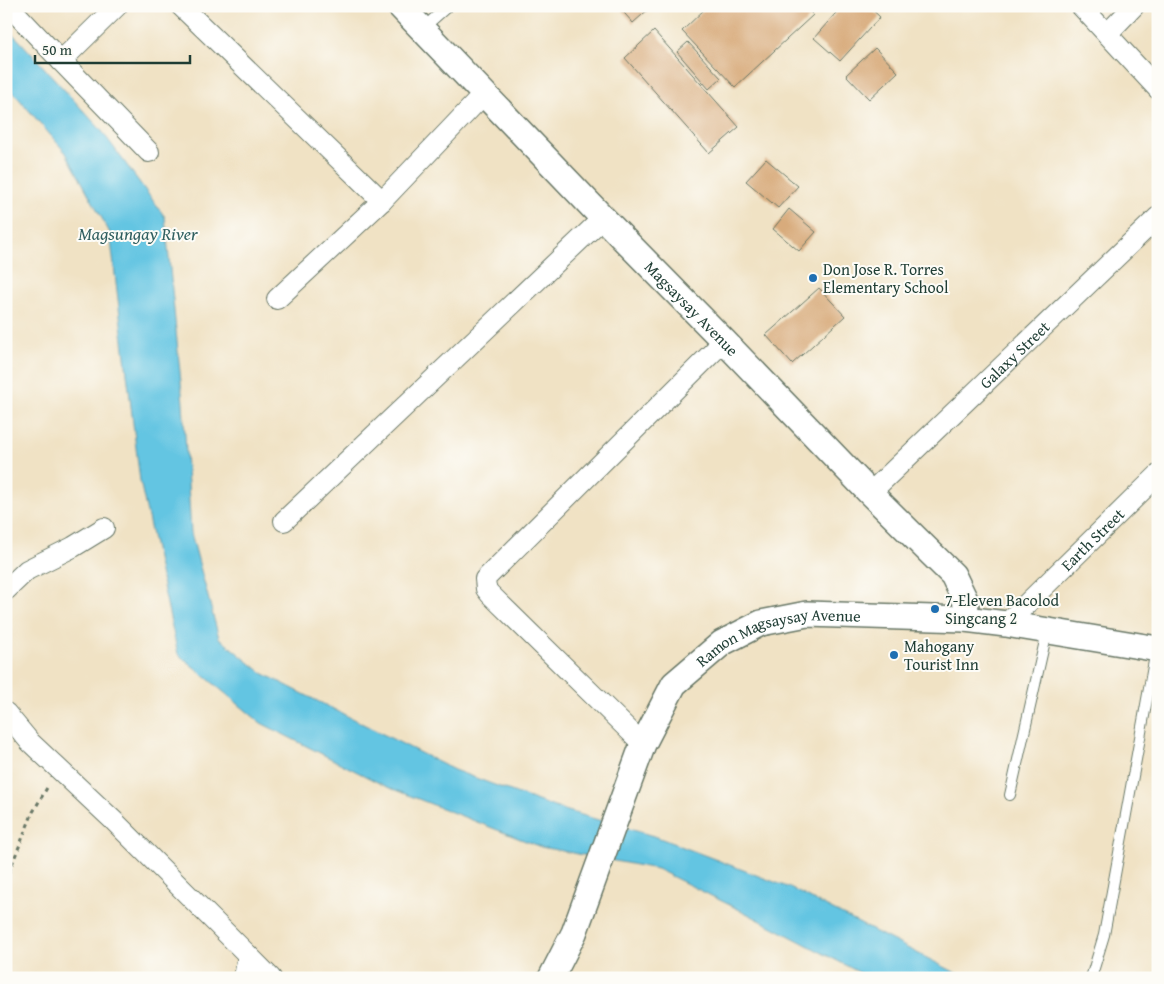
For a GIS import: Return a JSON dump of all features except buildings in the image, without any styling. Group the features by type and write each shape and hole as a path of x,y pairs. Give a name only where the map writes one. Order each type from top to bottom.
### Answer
{"street":[{"path":"8,6 149,152"},
{"path":"61,61 118,6"},
{"path":"181,6 382,201"},
{"name":"Magsaysay Avenue","path":"400,6 870,493 953,574 966,602 965,619"},
{"path":"1081,6 1158,89"},
{"path":"1107,34 1134,6"},
{"path":"277,299 382,201 484,94"},
{"name":"Galaxy Street","path":"870,493 1158,216"},
{"path":"284,521 603,218"},
{"path":"643,744 490,594 486,589 485,579 724,341"},
{"name":"Earth Street","path":"1006,624 1158,475"},
{"path":"6,590 28,570 73,547 104,528"},
{"name":"Ramon Magsaysay Avenue","path":"551,978 574,933 643,744 674,684 722,643 761,623 807,614 965,619 1157,649"},
{"path":"6,713 30,742 114,821 271,978"},
{"path":"244,978 248,955"}],"lane":[{"path":"422,29 448,6"},
{"path":"1010,795 1047,632"},
{"path":"1091,978 1104,935 1157,649"}],"path":[{"path":"6,878 33,812 58,768"}],"water":[{"name":"Magsungay River","path":"6,29 18,39 101,130 165,217 183,403 191,533 219,638 262,673 454,770 554,807 657,837 790,888 966,978 870,978 657,869 541,847 385,786 261,723 178,654 140,481 110,233 66,153 6,84"}],"place":[{"name":"Don Jose R. Torres Elementary School","path":"813,278"},
{"name":"7-Eleven Bacolod Singcang 2","path":"935,609"},
{"name":"Mahogany Tourist Inn","path":"894,655"}]}
